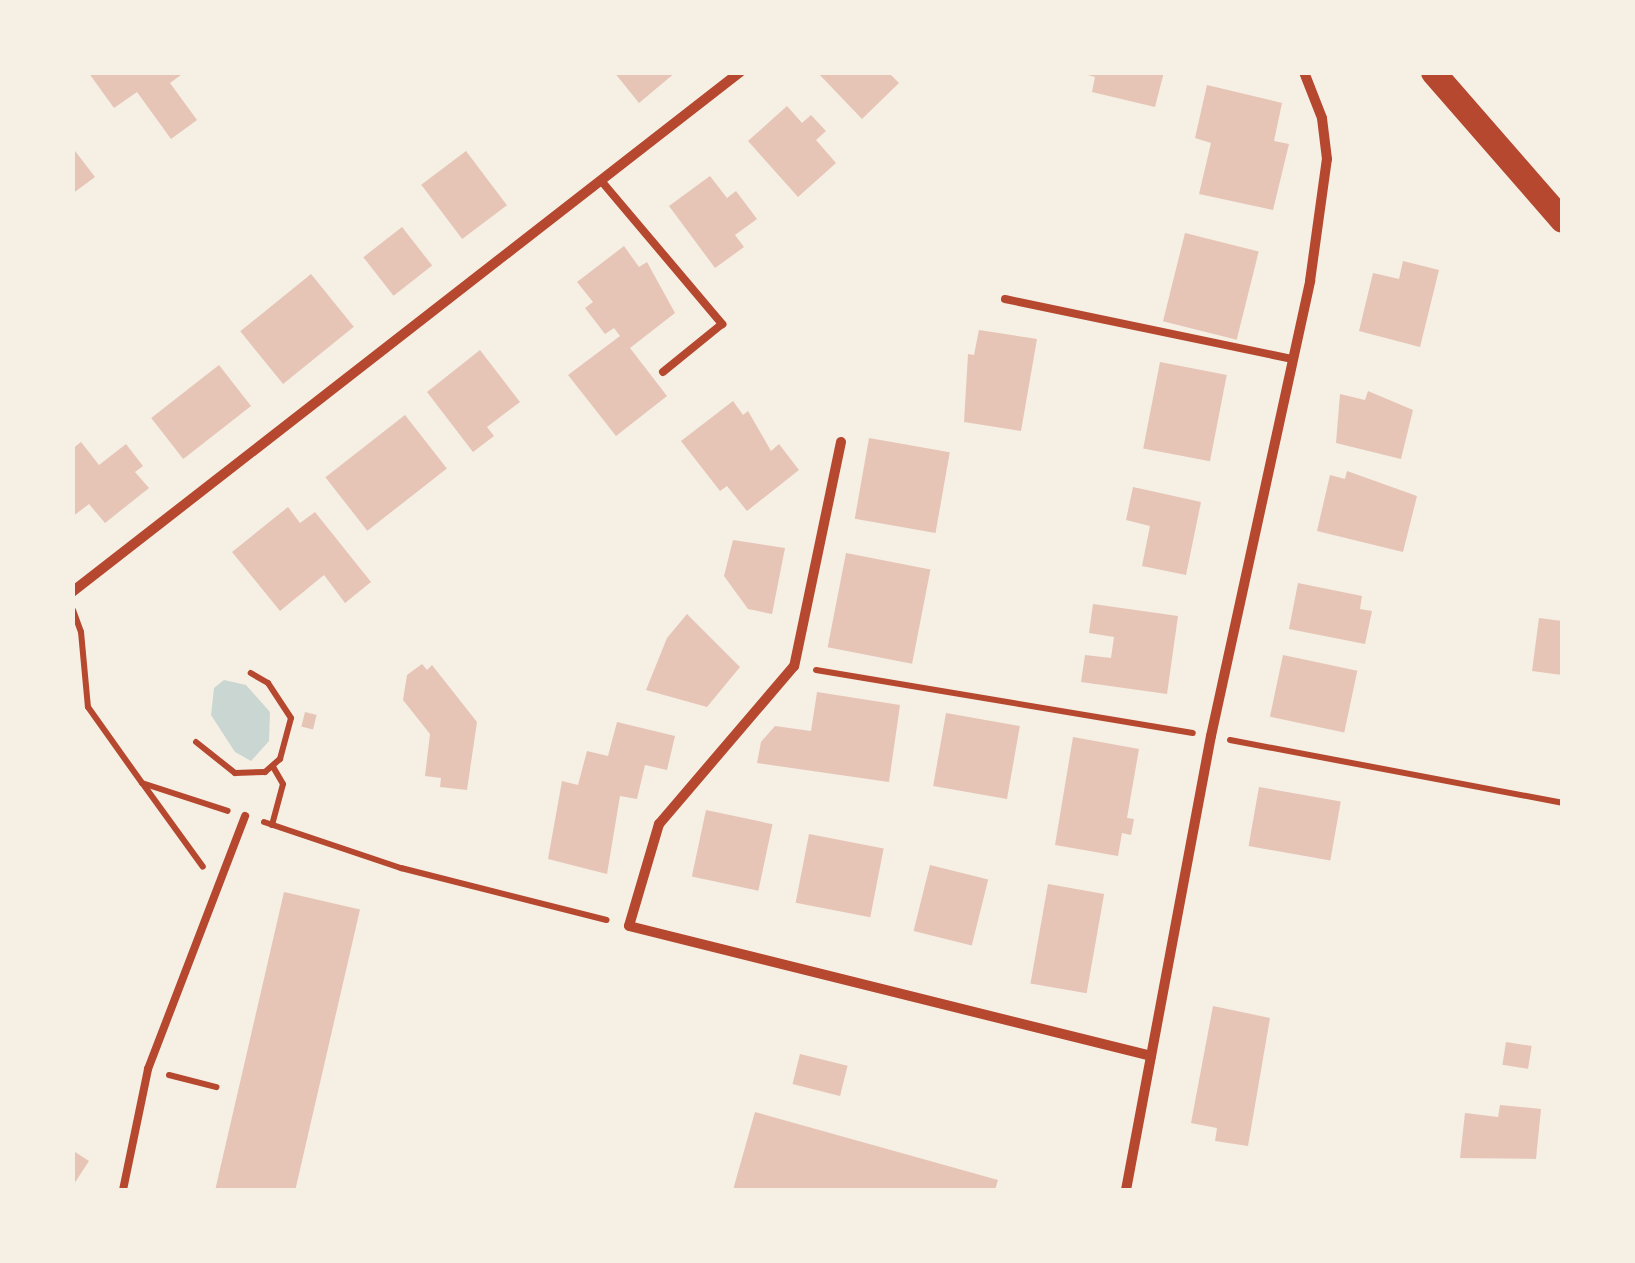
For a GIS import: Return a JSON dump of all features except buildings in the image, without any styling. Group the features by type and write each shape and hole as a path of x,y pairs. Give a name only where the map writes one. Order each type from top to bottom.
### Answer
{"main road":[{"path":"1433,72 1562,220"}],"street":[{"path":"72,592 603,183 740,72"},
{"path":"1126,1190 1211,736 1293,360 1327,160 1322,118 1304,72"},
{"path":"842,442 794,666 659,824 629,926 1151,1056"}],"lane":[{"path":"603,183 722,324 663,372"},
{"path":"1005,299 1293,360"},
{"path":"123,1190 148,1070 246,816"}],"path":[{"path":"72,609 82,632 88,707 219,889"},
{"path":"794,666 1211,736 1562,804"},
{"path":"251,674 268,683 291,718 290,738 273,767"},
{"path":"196,742 235,773 273,767"},
{"path":"272,825 283,784 273,767"},
{"path":"142,784 401,868 629,926"},
{"path":"148,1070 216,1087"}],"shaded area":[{"path":"224,680 246,685 270,712 269,741 251,761 235,752 211,715 214,688"}]}
